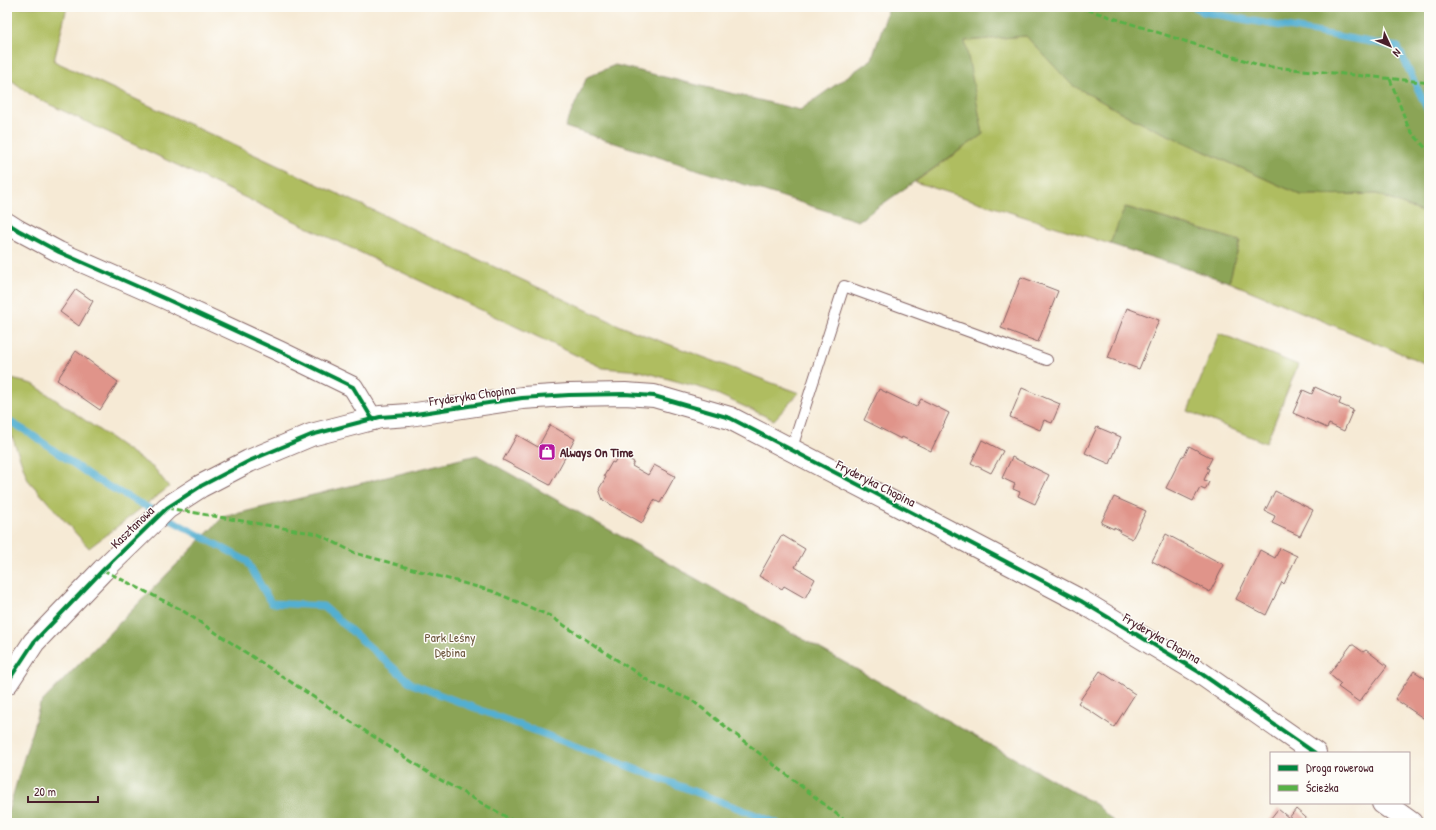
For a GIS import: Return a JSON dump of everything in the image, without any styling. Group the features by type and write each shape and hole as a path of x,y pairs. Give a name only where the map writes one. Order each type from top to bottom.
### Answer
{"street":[{"path":"7,222 18,230 59,252 279,351 352,387 376,418"},
{"name":"Fryderyka Chopina","path":"376,418 409,415 522,398 569,395 632,394 654,396 730,418 1081,601 1199,672 1313,752"},
{"name":"Kasztanowa","path":"7,683 34,642 103,570 165,510 201,486 249,461 311,435 376,418"},
{"path":"1384,804 1411,823"}],"lane":[{"path":"791,451 844,286 1047,360"}],"green space":[{"path":"7,7 67,7 54,61 623,327 799,393 774,420 708,390 640,371 603,368 34,97 7,77"},
{"path":"889,7 1429,7 1429,215 1377,194 1301,195 1135,120 1072,85 1026,36 965,41 983,134 858,221 565,127 587,77 615,65 800,110 872,59"},
{"path":"1026,36 1073,85 1135,120 1301,195 1377,194 1429,215 1429,365 1229,282 1240,241 1126,207 1110,244 915,182 983,134 964,41"},
{"path":"1125,207 1240,241 1229,282 1110,244"},
{"path":"1219,333 1298,365 1266,443 1188,411"},
{"path":"7,378 33,384 155,469 169,487 89,548 28,480 7,423"},
{"name":"Park Leśny Dębina","path":"477,455 1097,805 1115,823 7,823 7,815 40,704 223,517"}],"building":[{"path":"1021,277 1058,291 1038,342 1001,328"},
{"path":"76,289 93,301 79,326 60,312"},
{"path":"1127,308 1159,320 1139,369 1108,358"},
{"path":"76,351 118,382 100,410 57,380"},
{"path":"1315,387 1341,399 1339,404 1353,410 1344,431 1329,424 1327,428 1293,413 1303,390 1312,394"},
{"path":"1022,388 1060,404 1052,423 1044,420 1040,430 1010,417"},
{"path":"879,389 916,407 921,399 949,413 931,451 902,437 901,439 864,420"},
{"path":"550,425 575,439 550,485 503,460 517,435 538,447"},
{"path":"1097,427 1121,437 1110,464 1085,453"},
{"path":"982,440 1003,451 991,473 971,463"},
{"path":"1189,446 1212,458 1207,468 1209,469 1204,480 1209,482 1205,490 1200,488 1193,501 1166,488 1182,456 1184,457"},
{"path":"619,454 634,462 632,466 648,475 654,465 675,476 660,503 654,500 642,523 603,500 599,489 612,462 614,463"},
{"path":"1012,457 1049,475 1035,504 1018,496 1020,492 1013,489 1015,484 1002,478"},
{"path":"1275,491 1313,510 1300,536 1272,523 1275,516 1265,511"},
{"path":"1114,497 1146,511 1132,539 1120,533 1121,531 1114,527 1114,529 1101,523"},
{"path":"1166,534 1224,565 1210,592 1152,561"},
{"path":"782,535 805,549 795,567 815,579 805,598 784,586 782,589 759,576"},
{"path":"1280,548 1297,556 1284,584 1282,582 1266,615 1236,599 1260,550 1275,558"},
{"path":"1352,644 1363,652 1366,650 1387,666 1359,702 1338,687 1341,684 1329,674"},
{"path":"1100,671 1135,694 1114,727 1078,703"},
{"path":"1414,671 1429,681 1429,722 1395,699"},
{"path":"1278,809 1289,818 1296,809 1312,823 1267,823"}],"waterway":[{"path":"1194,7 1203,12 1398,47 1429,113"},
{"path":"7,420 31,434 95,479 247,561 271,603 323,606 412,684 777,823"}],"marked path":[{"path":"1079,7 1262,66 1429,83"},
{"path":"1390,79 1409,129 1429,152"},
{"path":"167,508 318,534 355,553 492,591 550,616 652,683 693,701 848,823"},
{"path":"103,570 180,609 432,775 517,823"}],"cycle path":[{"path":"7,223 59,252 166,299 353,387 373,420"},
{"path":"7,683 34,642 103,570 167,508 201,486 249,461 311,435 380,417 409,415 522,398 625,394 654,396 730,418 913,513 1081,601 1199,672 1314,752"}],"place":[{"name":"Always On Time","path":"547,452"}]}
